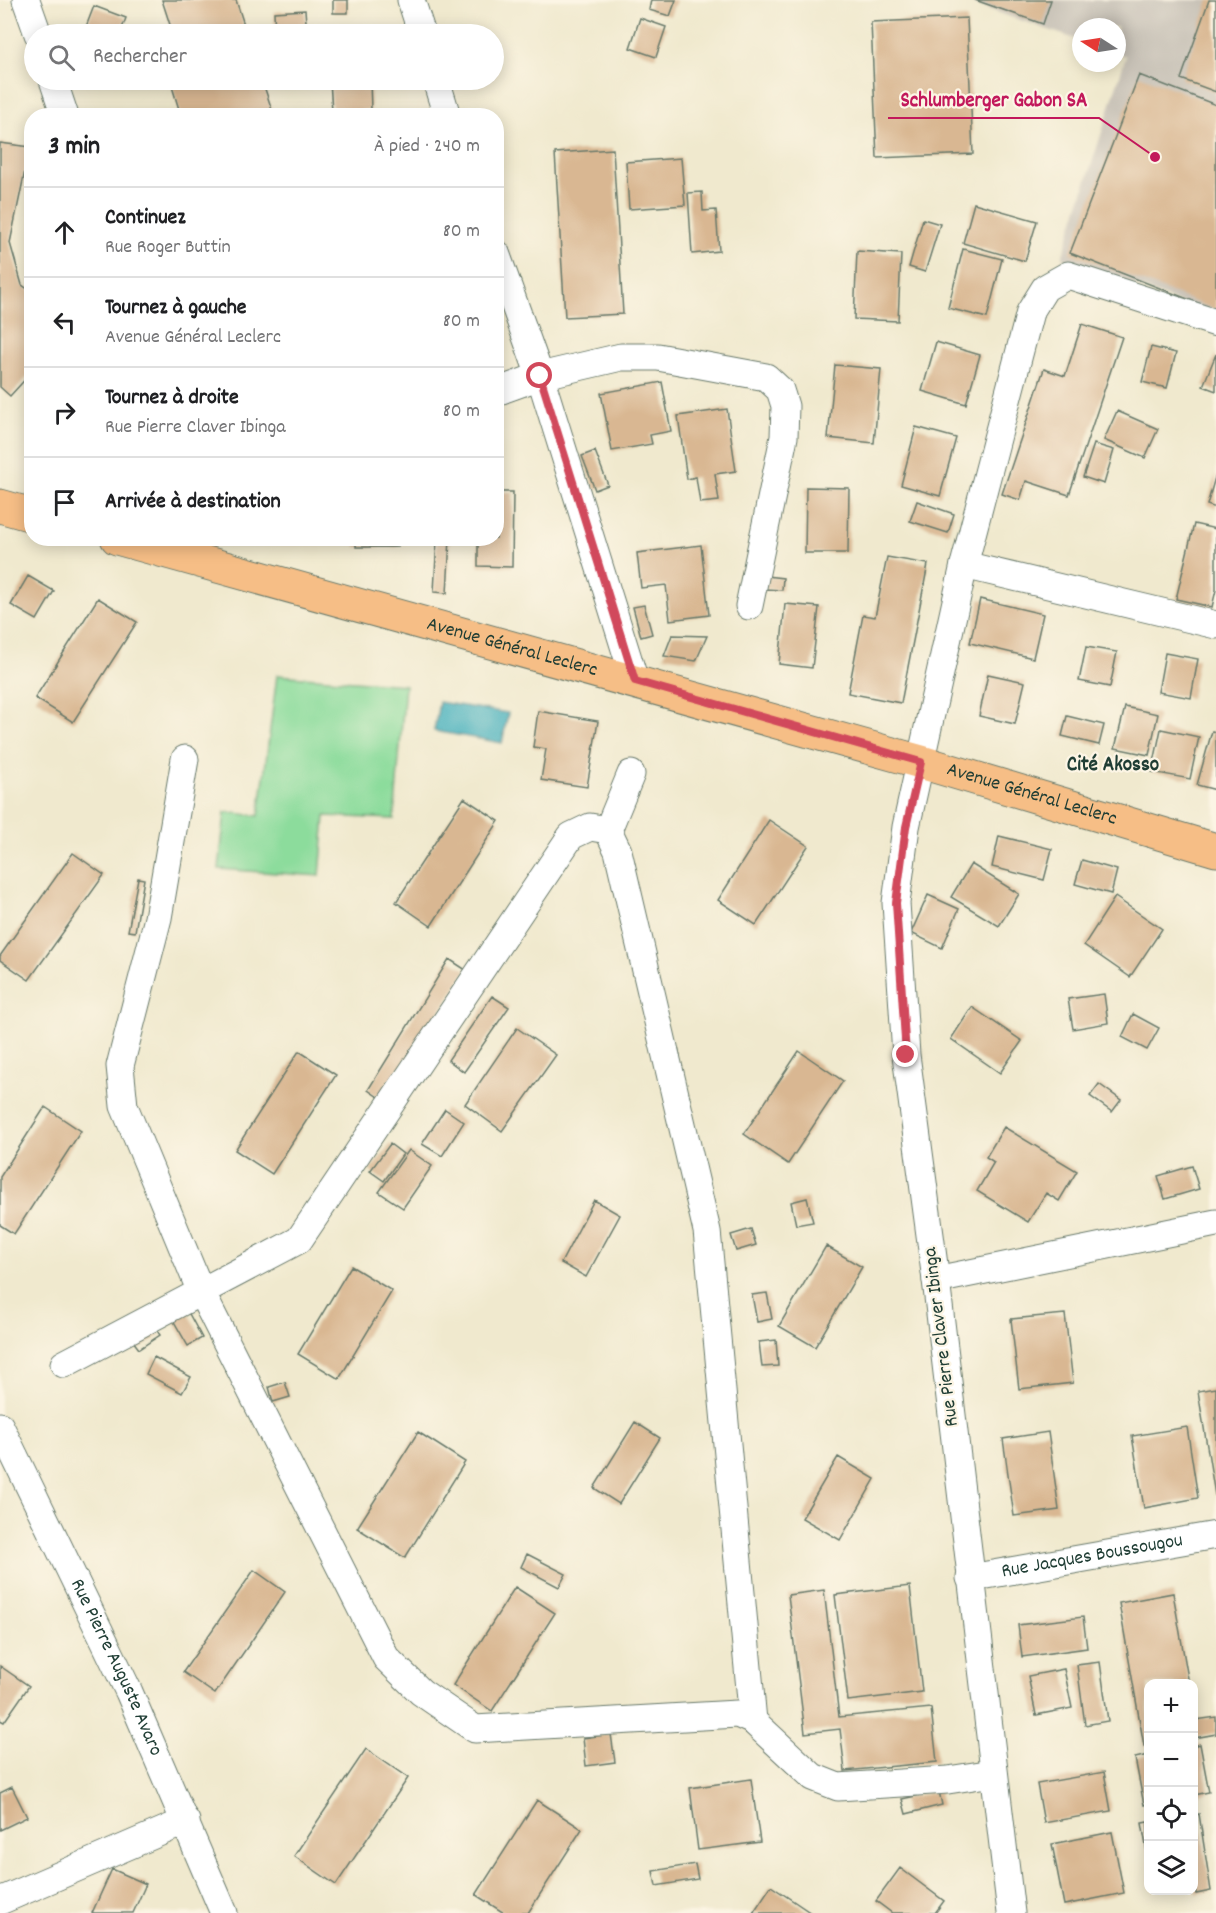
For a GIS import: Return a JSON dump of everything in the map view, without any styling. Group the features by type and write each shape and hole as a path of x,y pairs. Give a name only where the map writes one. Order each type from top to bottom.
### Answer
{"main road":[{"path":"0,506 24,513"},
{"name":"Avenue Général Leclerc","path":"146,546 921,762 1216,850"}],"street":[{"path":"26,0 34,24"},
{"path":"411,0 419,24"},
{"path":"56,90 62,108"},
{"path":"438,90 442,108"},
{"path":"504,275 540,376 635,681"},
{"name":"Rue Pierre Claver Ibinga","path":"1011,1913 936,1280 906,1055 896,903 906,827 964,565 1030,312 1045,288 1068,275 1216,323"},
{"path":"504,389 540,376 621,357 658,357 766,377 780,390 785,406 784,437 749,606"},
{"path":"964,565 1216,625"},
{"path":"185,759 158,918 120,1066 124,1107 201,1292 386,1658 421,1692 475,1729 737,1714 753,1721 813,1777 838,1787 948,1780 993,1773"},
{"path":"631,774 608,830 618,851 707,1231 753,1721"},
{"path":"64,1364 300,1240 571,836 590,827 608,830"},
{"path":"936,1280 1216,1223"},
{"name":"Rue Pierre Auguste Avaro","path":"0,1426 129,1692 224,1913"},
{"name":"Rue Jacques Boussougou","path":"970,1578 1216,1534"},
{"path":"0,1901 186,1821"}],"shaded area":[{"path":"962,0 1216,0 1216,316 1062,258 1121,72 1126,72 1126,18 1072,18 1072,38"}],"green space":[{"path":"277,675 405,685 394,819 325,816 320,876 219,869 225,812 259,816"}],"water":[{"path":"439,702 508,713 502,743 434,731"}],"building":[{"path":"162,0 236,0 244,24 170,24"},
{"path":"333,0 348,0 348,13 333,13"},
{"path":"651,0 676,0 670,16 649,10"},
{"path":"975,0 1051,0 1043,24"},
{"path":"1209,0 1216,0 1216,92 1181,79"},
{"path":"94,6 126,18 124,24 87,24"},
{"path":"305,10 306,24 275,24 274,12"},
{"path":"640,18 666,27 656,57 630,48"},
{"path":"967,18 973,154 877,158 871,22"},
{"path":"1139,75 1216,105 1216,310 1070,253"},
{"path":"173,90 265,90 271,108 179,108"},
{"path":"331,90 370,90 371,108 332,108"},
{"path":"0,143 24,146 24,176 10,243 24,286 24,381 10,396 0,387"},
{"path":"613,149 623,314 565,317 555,153"},
{"path":"681,158 685,205 629,209 626,162"},
{"path":"702,192 703,211 716,210 719,251 692,254 688,193"},
{"path":"974,203 1037,221 1025,261 963,243"},
{"path":"923,219 940,224 925,272 909,267"},
{"path":"963,249 1002,259 987,318 948,308"},
{"path":"857,251 901,254 898,321 854,319"},
{"path":"1082,324 1122,337 1069,495 1026,481 1020,500 1002,494 1044,369 1065,376"},
{"path":"936,342 980,355 966,404 922,391"},
{"path":"1151,347 1176,353 1167,388 1142,382"},
{"path":"1216,354 1216,391 1203,386"},
{"path":"835,365 881,369 874,443 828,438"},
{"path":"662,382 671,431 650,435 652,444 612,451 601,393"},
{"path":"727,409 736,471 715,474 719,501 700,503 696,477 687,479 678,416"},
{"path":"1117,411 1158,429 1145,458 1104,440"},
{"path":"916,427 956,438 940,496 901,485"},
{"path":"1094,444 1114,450 1104,484 1083,477"},
{"path":"595,451 608,485 595,490 582,456"},
{"path":"1216,474 1216,508 1207,505"},
{"path":"806,487 849,488 848,553 805,553"},
{"path":"504,492 513,492 512,567 478,566 478,546 504,546"},
{"path":"917,501 954,514 948,533 910,521"},
{"path":"1194,524 1216,529 1216,590 1212,607 1176,599"},
{"path":"701,545 709,615 670,620 666,585 641,588 637,553"},
{"path":"356,546 398,546 398,547"},
{"path":"437,546 450,546 447,593 434,592"},
{"path":"887,557 928,564 901,703 848,693 863,615 875,617"},
{"path":"28,576 54,591 37,620 11,605"},
{"path":"766,576 783,578 782,590 765,589"},
{"path":"98,598 137,622 73,722 35,698"},
{"path":"980,599 1043,614 1033,658 970,643"},
{"path":"785,604 819,607 812,668 779,664"},
{"path":"644,605 652,634 641,637 633,607"},
{"path":"672,635 707,636 696,661 664,656"},
{"path":"1086,647 1117,652 1110,687 1079,681"},
{"path":"1165,653 1198,659 1191,698 1158,692"},
{"path":"988,674 1025,682 1015,724 979,716"},
{"path":"1125,707 1158,714 1149,755 1115,748"},
{"path":"538,711 598,721 587,787 541,780 546,749 533,747"},
{"path":"1067,716 1104,725 1099,745 1062,736"},
{"path":"1161,729 1199,737 1190,779 1152,772"},
{"path":"1212,731 1216,732 1216,790 1197,785"},
{"path":"464,798 499,821 431,926 396,902"},
{"path":"769,820 808,846 756,925 718,900"},
{"path":"999,836 1052,849 1044,880 992,867"},
{"path":"73,853 104,875 29,980 0,960 0,956"},
{"path":"1082,860 1117,870 1111,894 1075,884"},
{"path":"971,864 1019,894 999,926 951,897"},
{"path":"138,878 144,879 135,932 128,931"},
{"path":"928,895 959,909 942,948 911,933"},
{"path":"1115,897 1162,929 1130,977 1084,945"},
{"path":"449,959 466,970 384,1101 368,1090"},
{"path":"1104,994 1108,1023 1073,1029 1068,999"},
{"path":"492,996 509,1007 464,1072 448,1060"},
{"path":"972,1007 1022,1041 1000,1073 951,1039"},
{"path":"1133,1014 1159,1028 1147,1050 1122,1037"},
{"path":"517,1028 556,1055 502,1131 465,1104"},
{"path":"299,1051 336,1075 272,1174 235,1150"},
{"path":"799,1051 843,1081 788,1164 744,1134"},
{"path":"1099,1084 1121,1100 1112,1112 1090,1096"},
{"path":"45,1107 81,1131 14,1234 0,1225 0,1177"},
{"path":"445,1109 464,1122 442,1156 422,1144"},
{"path":"1004,1127 1077,1171 1059,1201 1046,1193 1028,1222 977,1191 994,1162 986,1157"},
{"path":"390,1144 403,1154 384,1181 370,1171"},
{"path":"409,1150 432,1166 403,1208 379,1192"},
{"path":"1192,1166 1199,1189 1165,1199 1158,1176"},
{"path":"807,1198 813,1222 796,1225 791,1202"},
{"path":"594,1200 620,1215 586,1277 561,1263"},
{"path":"751,1229 756,1245 736,1251 731,1235"},
{"path":"826,1246 862,1267 815,1347 779,1326"},
{"path":"351,1266 392,1291 339,1379 298,1354"},
{"path":"767,1293 772,1319 757,1322 752,1295"},
{"path":"187,1310 202,1338 188,1346 172,1318"},
{"path":"1065,1314 1073,1383 1019,1389 1011,1319"},
{"path":"152,1323 160,1335 139,1349 130,1337"},
{"path":"776,1340 778,1366 762,1367 759,1342"},
{"path":"154,1357 191,1377 182,1393 146,1374"},
{"path":"285,1382 290,1397 273,1402 269,1387"},
{"path":"1216,1388 1216,1495 1215,1495 1198,1391"},
{"path":"635,1422 660,1438 619,1504 594,1488"},
{"path":"1187,1427 1198,1498 1144,1508 1132,1436"},
{"path":"418,1432 465,1462 405,1558 357,1528"},
{"path":"1048,1432 1059,1510 1014,1516 1003,1439"},
{"path":"838,1457 875,1479 840,1540 802,1518"},
{"path":"527,1554 566,1574 559,1587 521,1567"},
{"path":"254,1570 285,1592 215,1694 183,1672"},
{"path":"910,1586 922,1692 848,1701 835,1595"},
{"path":"515,1587 555,1613 492,1711 453,1685"},
{"path":"824,1590 839,1717 931,1708 937,1762 845,1771 840,1729 805,1733 788,1595"},
{"path":"1173,1593 1188,1679 1144,1679 1144,1746 1119,1603"},
{"path":"1083,1617 1087,1648 1022,1657 1018,1625"},
{"path":"1100,1662 1108,1721 1085,1725 1077,1665"},
{"path":"0,1666 29,1686 4,1722 0,1720"},
{"path":"1064,1669 1072,1708 1036,1715 1028,1676"},
{"path":"1216,1717 1216,1734 1198,1737 1198,1720"},
{"path":"611,1734 615,1762 586,1766 583,1738"},
{"path":"1200,1744 1209,1792 1198,1794 1198,1787 1198,1745"},
{"path":"366,1749 408,1778 336,1885 294,1856"},
{"path":"1144,1756 1144,1805 1135,1758"},
{"path":"1104,1772 1111,1811 1044,1823 1037,1784"},
{"path":"751,1779 760,1842 698,1850 690,1788"},
{"path":"12,1787 27,1817 0,1830 0,1793"},
{"path":"939,1791 942,1805 906,1814 902,1799"},
{"path":"537,1800 582,1829 528,1913 504,1913 476,1895"},
{"path":"1198,1814 1211,1891 1198,1894 1198,1841"},
{"path":"1112,1832 1124,1893 1064,1905 1052,1844"},
{"path":"695,1864 698,1879 656,1886 653,1871"},
{"path":"900,1868 944,1901 935,1913 892,1913 876,1901"},
{"path":"112,1869 146,1884 133,1913 92,1913"},
{"path":"771,1886 811,1913 753,1913"}],"place":[{"name":"Schlumberger Gabon SA","path":"1155,157"}],"district":[{"name":"Cité Akosso","path":"1113,766"}],"route":[{"path":"540,376 635,681 921,762 906,827 896,903 906,1055"}]}
